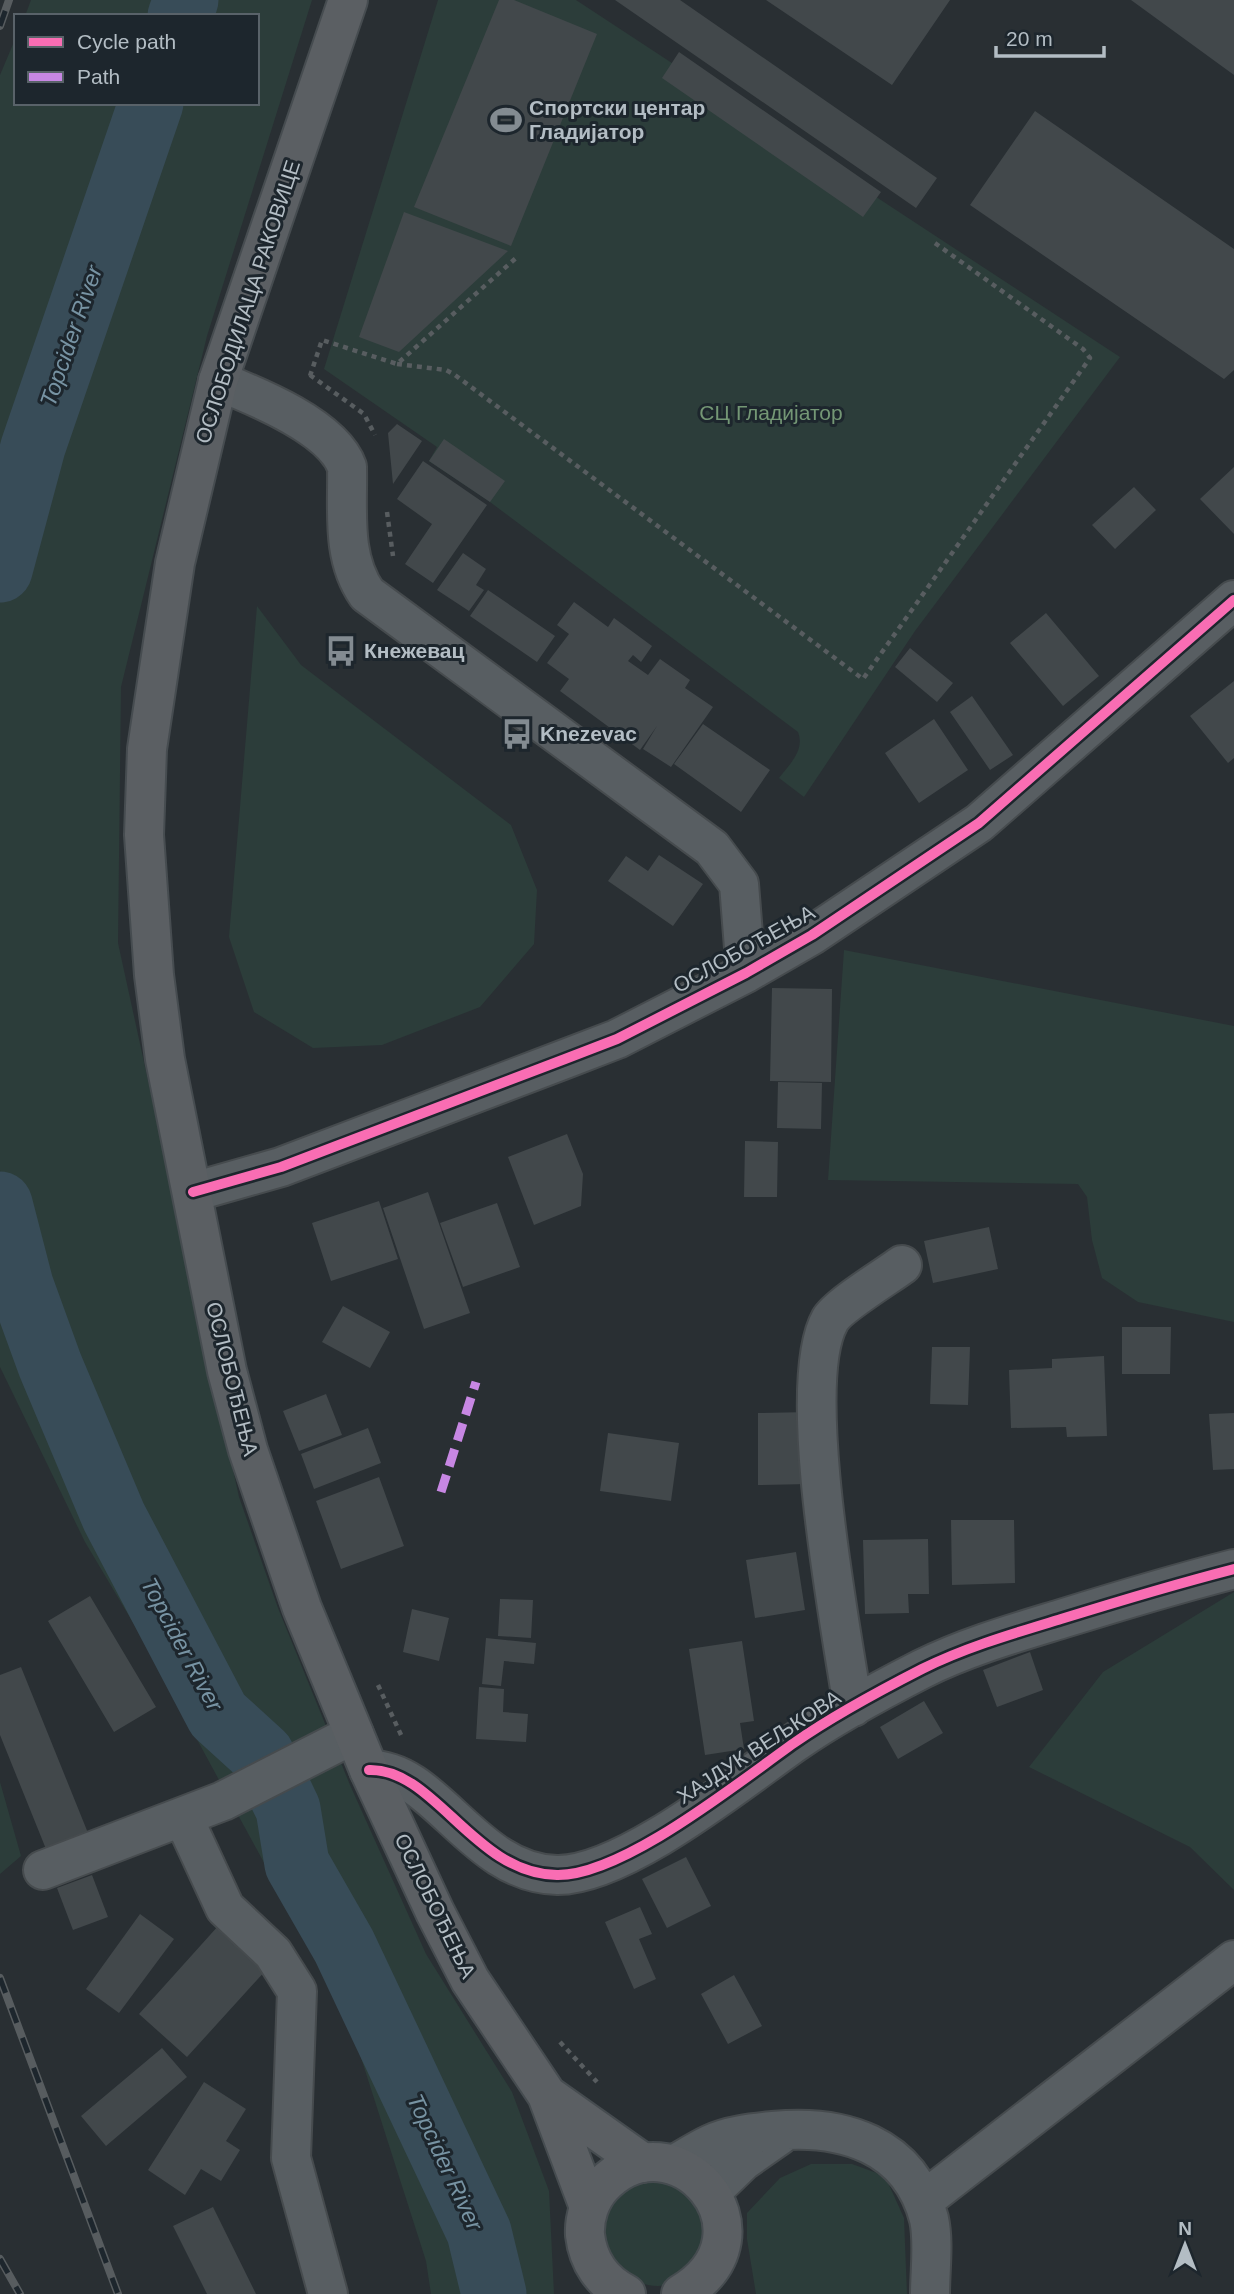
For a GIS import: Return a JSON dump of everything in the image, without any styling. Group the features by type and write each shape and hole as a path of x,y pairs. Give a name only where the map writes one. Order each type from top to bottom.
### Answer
{"main road":[{"name":"ОСЛОБОДИЛАЦА РАКОВИЦЕ","path":"193,1192 164,1059 148,919 144,835 147,749 164,625 194,474 218,381 348,0"},
{"name":"ОСЛОБОЂЕЊА","path":"193,1192 227,1371 248,1450 302,1608 369,1770 470,1980 547,2095 589,2207"},
{"name":"ОСЛОБОЂЕЊА","path":"547,2095 658,2164 700,2180 711,2192"},
{"path":"626,2294 606,2281 595,2281 586,2238 589,2207 610,2178 625,2168 658,2164"},
{"path":"681,2294 701,2282 723,2277 723,2225 719,2207 711,2192"}],"street":[{"name":"ОСЛОБОЂЕЊА","path":"218,381 258,396 323,436 343,455 347,467 349,550 352,567 367,594 712,848 739,884 746,973"},
{"name":"ОСЛОБОЂЕЊА","path":"193,1192 281,1167 591,1049 746,973 812,935 979,822 1234,600"},
{"name":"ХАЈДУК ВЕЉКОВА","path":"853,1707 824,1496 818,1364 822,1338 832,1316 902,1265"},
{"name":"ХАЈДУК ВЕЉКОВА","path":"369,1770 385,1770 399,1774 417,1786 486,1848 525,1869 556,1875 585,1871 624,1855 696,1812 737,1787 795,1742 924,1668 998,1639 1177,1583 1234,1569"},
{"path":"43,1870 223,1801 354,1734"},
{"path":"183,1817 225,1908 273,1953 297,1991 290,2158 328,2294"},
{"path":"923,2201 1234,1960"},
{"path":"711,2192 757,2149 795,2129"},
{"path":"658,2164 712,2143 752,2133 795,2129 843,2132 869,2143 891,2158 923,2201 929,2222 930,2294"}],"path":[{"path":"297,420 322,340 397,364 446,370 863,679 1090,358 1083,349 932,241"},
{"path":"397,364 516,258"},
{"path":"310,375 364,414 376,442"},
{"path":"386,508 394,561"},
{"path":"552,2034 604,2088"}],"green space":[{"path":"31,0 154,0 150,14 26,14"},
{"path":"186,0 312,0 207,336 121,687 118,943 239,1497 278,1608 350,1785 426,1954 512,2092 549,2191 554,2294 431,2294 426,2261 348,2017 138,1631 85,1542 0,1367 0,1261 60,1435 147,1614 161,1589 50,1365 0,1170 0,584 5,548 150,105 259,105 259,14 181,14"},
{"name":"СЦ Гладијатор","path":"438,0 576,0 1120,357 915,631 804,797 779,778 798,751 798,732 490,502 429,461 437,447 324,369"},
{"path":"14,42 14,105 118,105 33,360 0,470 0,75"},
{"path":"257,606 301,665 511,825 537,890 534,944 480,1007 382,1045 313,1048 254,1012 229,937"},
{"path":"844,950 1234,1026 1234,1322 1138,1302 1102,1278 1092,1240 1087,1197 1078,1184 828,1180"},
{"path":"1234,1592 1234,1890 1190,1847 1029,1767 1103,1672"},
{"path":"0,1782 21,1856 0,1874"},
{"path":"811,2164 852,2164 885,2176 904,2218 907,2294 756,2294 747,2239 747,2213 780,2178"},
{"path":"643,2178 682,2185 706,2216 703,2256 677,2281 663,2286 635,2280 604,2256 602,2226 605,2208 618,2194"}],"building":[{"name":"Спортски центар Гладијатор","path":"499,0 514,0 597,34 511,246 414,207"},
{"path":"615,0 680,0 937,178 916,208"},
{"path":"766,0 950,0 892,85"},
{"path":"1131,0 1234,0 1234,75"},
{"path":"679,52 881,192 863,217 662,78"},
{"path":"1035,111 1234,249 1234,370 1224,379 970,205"},
{"path":"404,212 508,251 399,352 359,337"},
{"path":"397,424 422,441 393,484 388,433"},
{"path":"444,439 505,481 490,502 429,461"},
{"path":"423,461 487,505 433,583 405,564 432,524 397,499"},
{"path":"1234,467 1234,534 1200,499"},
{"path":"1134,487 1156,510 1115,549 1092,525"},
{"path":"463,553 486,569 476,585 484,590 469,611 437,590"},
{"path":"488,590 555,636 537,662 470,616"},
{"path":"574,602 608,627 614,618 652,646 641,662 633,655 628,661 648,675 660,659 690,680 685,688 713,707 671,767 643,749 657,726 640,750 560,691 569,679 547,663 569,634 557,625"},
{"path":"1046,613 1099,676 1063,706 1010,643"},
{"path":"910,648 953,683 937,702 895,667"},
{"path":"1234,681 1234,758 1228,763 1190,716"},
{"path":"972,696 1013,755 990,770 950,712"},
{"path":"934,719 968,770 919,803 885,753"},
{"path":"703,724 770,770 741,812 674,764"},
{"path":"659,855 703,884 673,926 608,881 626,856 648,871"},
{"path":"772,988 832,989 831,1082 770,1081"},
{"path":"778,1082 822,1083 821,1129 777,1128"},
{"path":"567,1134 583,1174 581,1206 534,1225 508,1157"},
{"path":"745,1141 778,1142 777,1197 744,1197"},
{"path":"428,1192 470,1313 424,1329 383,1208"},
{"path":"379,1201 398,1259 331,1281 312,1223"},
{"path":"497,1203 520,1267 463,1287 440,1223"},
{"path":"989,1227 998,1269 933,1283 924,1241"},
{"path":"343,1306 390,1332 370,1368 322,1342"},
{"path":"1122,1327 1171,1327 1170,1374 1122,1374"},
{"path":"932,1347 970,1347 968,1405 930,1404"},
{"path":"1104,1356 1107,1436 1067,1437 1066,1427 1011,1428 1009,1370 1052,1368 1052,1359"},
{"path":"326,1394 342,1435 299,1451 283,1411"},
{"path":"809,1412 809,1484 758,1485 758,1413"},
{"path":"1234,1413 1234,1469 1213,1470 1209,1414"},
{"path":"368,1428 381,1463 314,1489 301,1454"},
{"path":"608,1433 679,1443 671,1501 600,1491"},
{"path":"379,1477 404,1546 341,1569 316,1501"},
{"path":"951,1520 1014,1520 1015,1583 952,1585"},
{"path":"928,1539 929,1594 908,1594 909,1613 865,1614 863,1540"},
{"path":"796,1552 805,1610 755,1618 746,1560"},
{"path":"90,1596 156,1707 114,1732 48,1621"},
{"path":"500,1599 533,1600 531,1638 498,1636"},
{"path":"412,1609 449,1618 439,1661 403,1652"},
{"path":"486,1638 536,1643 534,1664 504,1661 501,1686 482,1684"},
{"path":"742,1641 754,1721 740,1723 744,1749 705,1755 689,1649"},
{"path":"1030,1652 1043,1690 997,1707 983,1670"},
{"path":"21,1667 88,1833 46,1849 0,1735 0,1675"},
{"path":"479,1687 504,1689 503,1712 528,1714 526,1742 476,1739"},
{"path":"924,1701 943,1733 898,1759 880,1727"},
{"path":"686,1857 711,1906 667,1928 642,1879"},
{"path":"92,1875 108,1917 73,1930 57,1888"},
{"path":"640,1907 652,1934 639,1939 656,1979 634,1989 605,1922"},
{"path":"140,1914 174,1939 119,2013 86,1989"},
{"path":"219,1925 267,1969 187,2057 139,2014"},
{"path":"734,1975 762,2026 728,2044 701,1994"},
{"path":"162,2048 187,2077 106,2146 81,2116"},
{"path":"204,2082 246,2109 226,2141 240,2150 221,2181 201,2169 185,2195 148,2170"},
{"path":"213,2207 256,2294 207,2294 173,2226"}],"waterway":[{"name":"Topcider River","path":"181,14 186,0"},
{"name":"Topcider River","path":"0,570 33,447 150,105"},
{"name":"Topcider River","path":"0,1204 21,1285 50,1365 114,1517 218,1715 262,1755 288,1809 297,1864 344,1946 479,2232 494,2294"}],"railway":[{"path":"0,26 9,0"},
{"path":"0,1978 118,2294"},
{"path":"0,2259 20,2294"}],"marked path":[{"path":"441,1492 476,1382"}],"cycle path":[{"path":"193,1192 281,1167 617,1039 746,973 812,935 979,823 1234,600"},
{"path":"369,1770 393,1774 415,1785 478,1841 502,1858 528,1870 557,1875 584,1871 647,1844 713,1802 825,1723 939,1661 1026,1630 1234,1569"}],"place":[{"name":"Спортски центар Гладијатор","path":"506,120"},
{"name":"Кнежевац","path":"341,651"},
{"name":"Knezevac","path":"517,734"}]}
